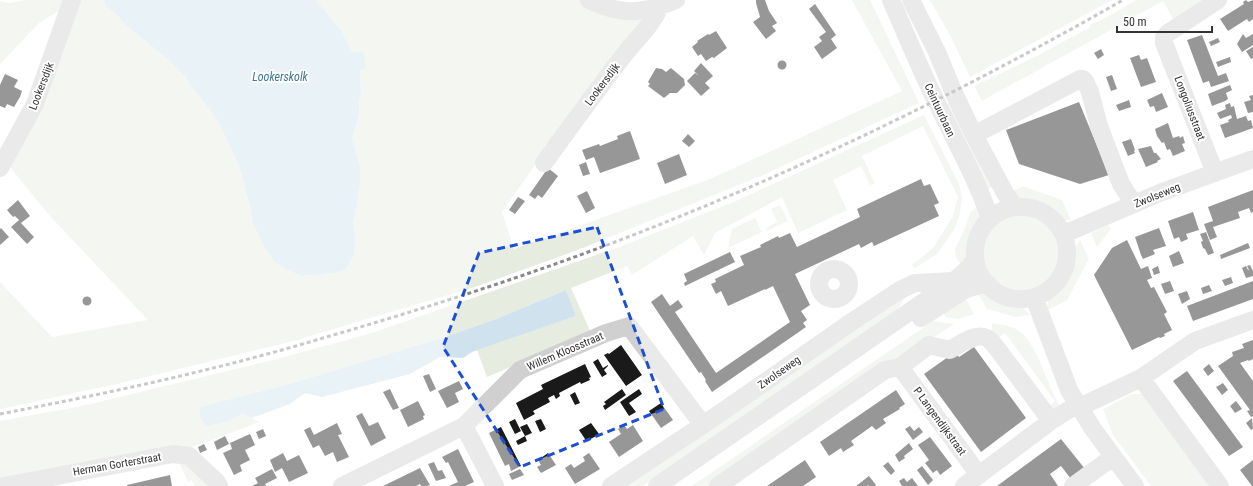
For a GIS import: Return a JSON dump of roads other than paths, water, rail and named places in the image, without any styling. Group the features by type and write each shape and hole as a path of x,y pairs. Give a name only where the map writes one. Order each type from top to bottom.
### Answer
{"street":[{"name":"Lookersdijk","path":"0,168 35,104 72,0"},
{"name":"Lookersdijk","path":"589,0 623,12 634,12 668,3"},
{"name":"Ceintuurbaan","path":"891,0 935,100 978,187 990,219"},
{"name":"Ceintuurbaan","path":"911,0 937,52 953,91 974,134 1005,193 1015,207"},
{"name":"Longoliusstraat","path":"1215,173 1164,43 1164,37 1218,0"},
{"name":"Lookersdijk","path":"544,163 604,80 668,3"},
{"path":"974,134 1080,78 1083,79 1090,92 1099,126 1122,184 1134,204"},
{"name":"Zwolseweg","path":"1064,234 1162,192 1253,159"},
{"path":"1015,207 1032,208 1044,213 1054,220 1064,234 1067,249 1067,257 1063,273 1054,286 1048,291 1034,297 1022,299 1010,298 1002,295 989,285 980,273 975,258 978,237 983,227 990,219 1002,211 1015,207"},
{"path":"657,486 954,281 970,267 975,258"},
{"name":"Zwolseweg","path":"611,486 900,290 915,283 954,281"},
{"path":"677,486 912,324 961,292 971,287 989,285"},
{"path":"1034,297 1065,382 1092,429 1135,486"},
{"path":"840,298 853,321"},
{"path":"964,486 1070,409 1141,378 1195,341 1253,320"},
{"name":"Willem Kloosstraat","path":"342,486 464,426 520,370 606,333 629,326 703,425"},
{"path":"718,486 885,370 900,367 929,345 950,350 978,336 986,338 996,347 1051,422"},
{"name":"P Langendijkstraat","path":"900,367 979,475"},
{"path":"1141,378 1220,486"},
{"path":"464,426 495,486"},
{"name":"Herman Gorterstraat","path":"4,486 173,454 189,456 216,481 219,486"},
{"path":"1073,486 1113,457"}],"water":[{"name":"Lookerskolk","path":"104,0 316,0 341,30 352,52 363,52 366,67 360,71 361,92 359,116 352,138 360,167 360,186 353,225 355,239 354,255 346,269 332,273 302,276 276,263 265,248 253,223 239,166 218,121 185,77 165,57 105,6"},
{"path":"566,290 576,316 472,352 463,358 440,357 410,374 322,397 305,393 290,404 252,418 243,414 226,422 206,426 200,417 199,407 289,384 445,337 496,319"}],"railway":[{"path":"0,414 82,398 203,371 283,350 462,296 599,248 734,194 866,134 996,70 1123,0"}]}
